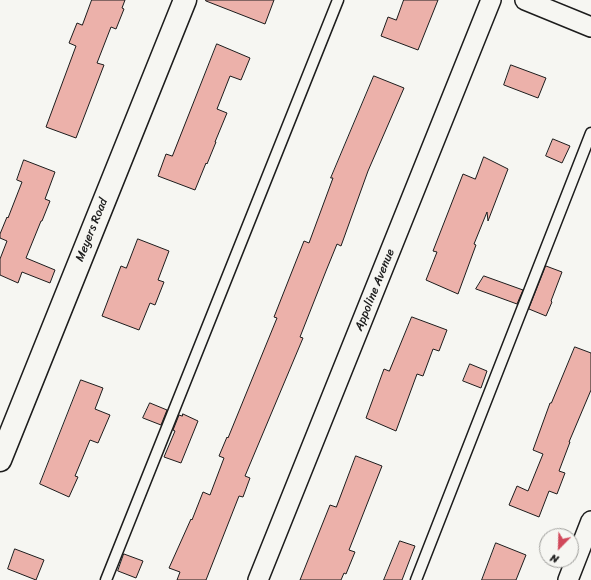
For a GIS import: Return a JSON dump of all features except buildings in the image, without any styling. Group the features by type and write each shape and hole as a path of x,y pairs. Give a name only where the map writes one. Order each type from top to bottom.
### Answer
{"street":[{"name":"Meyers Road","path":"0,460 185,0"},
{"name":"Appoline Avenue","path":"258,580 491,0"},
{"path":"525,0 591,26"},
{"path":"568,580 591,521"}],"lane":[{"path":"106,580 338,0"},
{"path":"416,580 591,133"}]}
